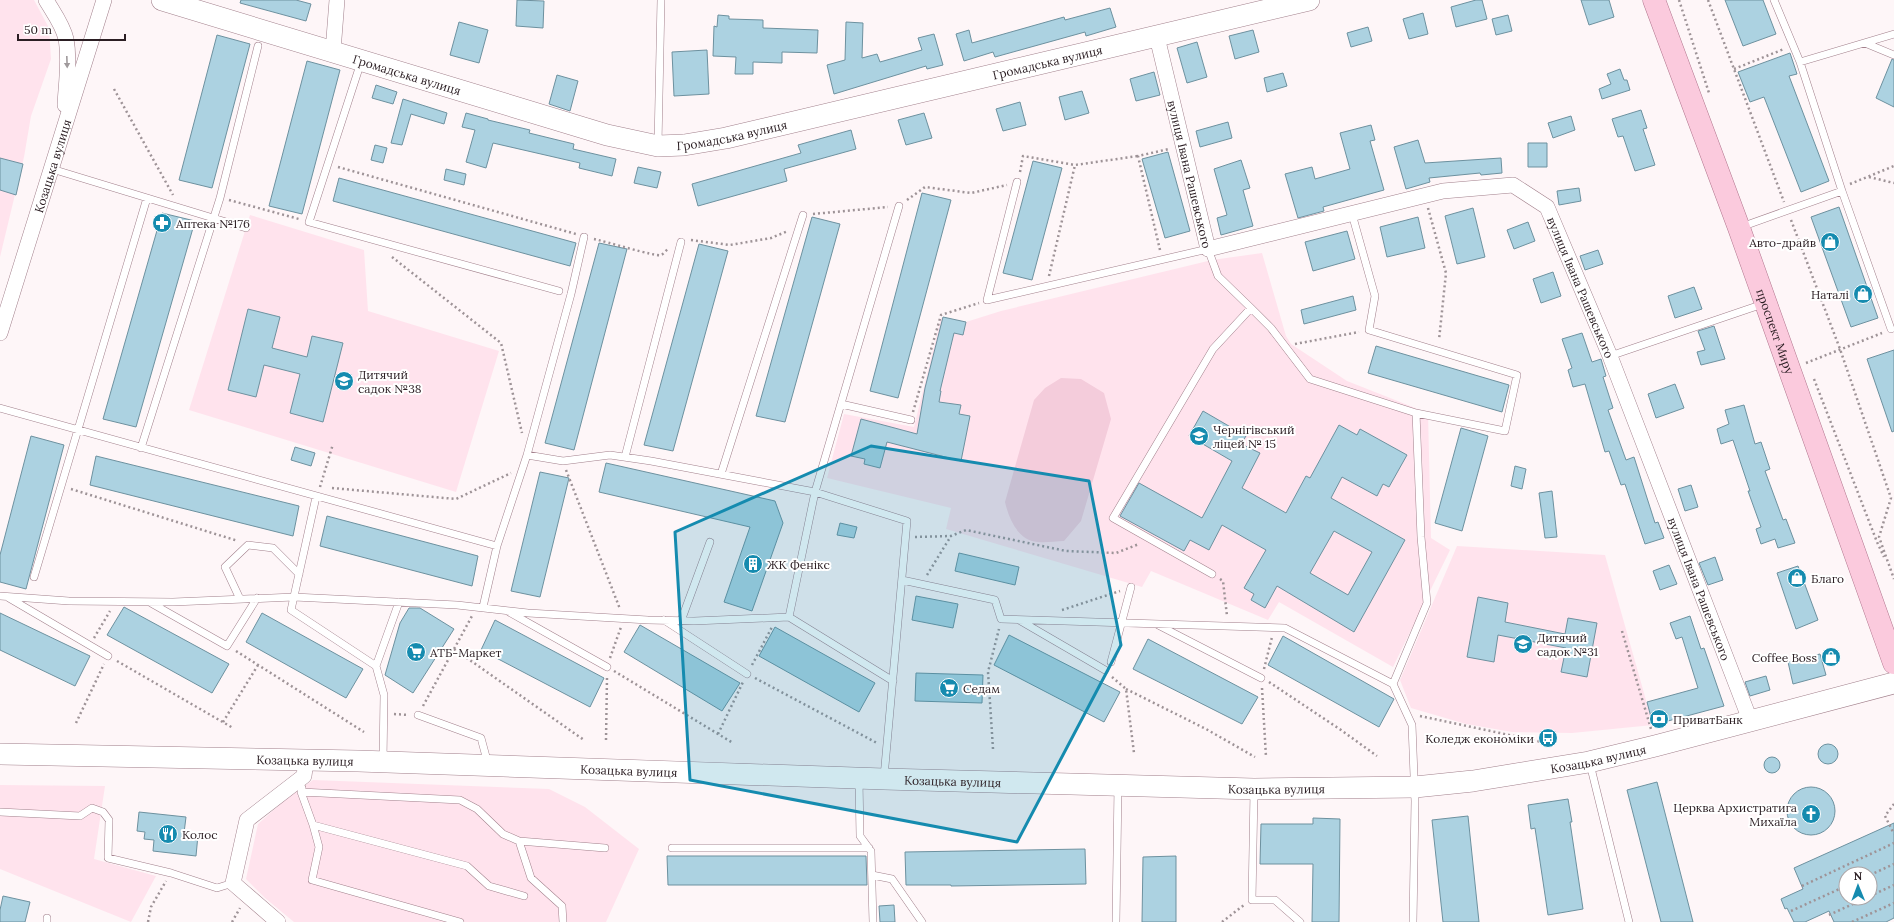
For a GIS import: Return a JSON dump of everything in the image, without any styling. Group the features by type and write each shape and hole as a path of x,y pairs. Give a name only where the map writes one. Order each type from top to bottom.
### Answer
{"main road":[{"name":"Громадська вулиця","path":"162,0 194,6 333,51 361,62 607,135 658,146 684,145 726,138 1309,0"},
{"name":"проспект Миру","path":"1654,0 1738,228 1894,664"},
{"name":"Козацька вулиця","path":"0,754 305,768 383,761 884,779 1254,789 1415,787 1473,781 1589,762 1894,683"}],"street":[{"path":"46,0 56,16 66,38 67,66 64,128"},
{"name":"Козацька вулиця","path":"0,333 104,0"},
{"path":"333,51 337,0"},
{"name":"вулиця Івана Рашевського","path":"1157,37 1208,249 1443,192 1513,186 1547,207 1610,356 1750,720"},
{"path":"278,922 233,883 247,820 305,768"}],"lane":[{"path":"658,146 661,0"},
{"path":"1774,0 1800,62 1842,189 1892,329"},
{"path":"1800,62 1894,34"},
{"path":"1865,42 1894,54"},
{"path":"141,448 220,198 258,46"},
{"path":"361,62 309,222 559,291"},
{"path":"52,169 246,228"},
{"path":"1017,182 987,300 1208,249 1218,276 1271,328 1310,379 1416,413 1505,431 1517,375 1368,330 1375,296 1352,214"},
{"path":"1738,228 1788,211 1842,189"},
{"path":"34,576 147,198"},
{"path":"789,617 815,492 899,206"},
{"path":"721,474 803,215"},
{"path":"480,607 497,546 527,455 571,294 584,237"},
{"path":"625,457 680,242"},
{"path":"1610,356 1765,303"},
{"path":"1212,574 1113,518 1213,349 1251,308"},
{"path":"841,404 911,420"},
{"path":"0,408 316,497 497,546"},
{"path":"1393,684 1427,603 1421,537 1416,413"},
{"path":"527,455 563,461 610,455 625,457 815,492 907,521 884,779"},
{"path":"316,497 291,610 376,666"},
{"path":"681,621 710,542"},
{"path":"240,599 225,567 248,545 273,548 299,574"},
{"path":"902,580 995,600 1001,619 1285,628 1393,684 1412,725 1415,787 1412,922"},
{"path":"1111,662 1131,587"},
{"path":"4,597 69,601 149,602 294,597 480,607 624,619 681,621 789,617 893,681"},
{"path":"4,597 108,656"},
{"path":"149,602 227,646 257,598"},
{"path":"383,761 384,695 376,666 399,602"},
{"path":"506,610 607,667"},
{"path":"1017,619 1105,670"},
{"path":"664,620 747,674"},
{"path":"1156,624 1262,678"},
{"path":"418,715 481,738 488,764"},
{"path":"1589,762 1629,922"},
{"path":"305,768 301,792 319,847 312,880 460,922"},
{"path":"859,778 860,836 870,851 873,922"},
{"path":"1116,922 1118,785"},
{"path":"1254,789 1252,900 1275,900 1300,922"},
{"path":"301,792 460,800 477,809 503,834 519,841 605,848"},
{"path":"0,812 80,816 92,808 103,812 109,820 108,858 171,873 217,888 233,883"},
{"path":"312,825 467,866 489,886 524,896"},
{"path":"519,841 532,878 562,906 563,922"},
{"path":"672,848 869,848"},
{"path":"872,876 892,879 922,922"}],"path":[{"path":"1679,0 1711,97"},
{"path":"1708,0 1840,349 1891,498 1878,537 1894,579"},
{"path":"1734,69 1793,45"},
{"path":"114,89 180,208"},
{"path":"803,215 899,206 925,187 971,193 1017,182 1023,156 1075,165 1138,156 1183,146"},
{"path":"1138,156 1162,260"},
{"path":"327,164 584,237 634,249 653,256 662,255 674,243 692,240 730,245 771,238 799,226"},
{"path":"1047,287 1075,165"},
{"path":"1842,189 1894,166"},
{"path":"1868,177 1894,183"},
{"path":"1425,196 1446,273 1438,351"},
{"path":"220,198 309,222"},
{"path":"370,239 501,343 527,455"},
{"path":"911,420 941,315 987,300"},
{"path":"1806,363 1892,329"},
{"path":"1285,346 1368,330"},
{"path":"1805,359 1809,368"},
{"path":"1811,373 1877,542 1889,566 1894,569"},
{"path":"316,497 333,444"},
{"path":"563,461 624,619 607,667 606,740"},
{"path":"319,487 456,499 523,467"},
{"path":"61,486 248,545"},
{"path":"906,537 951,536 966,530 1066,551 1116,553 1150,539"},
{"path":"922,584 951,536"},
{"path":"1212,574 1223,581 1229,626"},
{"path":"1060,610 1131,587"},
{"path":"90,645 115,602"},
{"path":"383,714 418,715 454,649 480,607"},
{"path":"718,734 747,674 777,618"},
{"path":"993,749 988,672 1001,619"},
{"path":"1266,757 1262,678 1275,628"},
{"path":"1622,631 1651,729"},
{"path":"227,646 364,732"},
{"path":"454,649 584,740"},
{"path":"76,723 108,656 233,728"},
{"path":"223,722 258,665"},
{"path":"607,667 733,743"},
{"path":"1105,670 1126,689 1255,757"},
{"path":"747,674 883,746"},
{"path":"1262,678 1341,730 1377,756"},
{"path":"1126,689 1134,753"},
{"path":"1407,713 1542,742"},
{"path":"1894,804 1886,816 1894,834"},
{"path":"1802,886 1894,844"},
{"path":"1878,871 1894,864"},
{"path":"1878,892 1894,885"},
{"path":"148,922 151,907 162,890"},
{"path":"1791,911 1838,890"},
{"path":"1222,922 1234,911 1252,900"},
{"path":"1852,922 1894,903"},
{"path":"1829,915 1849,906"}],"highlighted area":[{"path":"871,446 1089,481 1121,645 1017,842 690,780 675,532"}],"shaded area":[{"path":"0,0 34,0 49,28 51,59 31,116 24,157 0,257"},
{"name":"Дитячий садок №38","path":"250,215 364,250 368,311 499,351 456,492 189,410"},
{"name":"Чернігівський ліцей № 15","path":"1262,253 1286,336 1291,344 1347,381 1428,413 1431,538 1450,550 1393,667 1279,602 1268,620 1151,571 1142,587 946,529 951,508 827,478 844,414 914,427 941,318 966,322 1001,311 1212,260"},
{"path":"1061,378 1081,379 1104,393 1111,419 1081,521 1064,541 1031,541 1020,533 1012,522 1005,502 1034,400 1045,388"},
{"name":"Дитячий садок №31","path":"1457,546 1605,555 1653,725 1572,733 1512,732 1466,724 1411,708 1400,680"},
{"path":"313,780 549,789 585,807 639,849 606,922 294,922 265,898 246,879 258,824 286,799"},
{"path":"0,785 105,786 94,859 156,876 131,922 0,869"}],"building":[{"path":"241,0 296,0 311,4 306,21 240,3"},
{"path":"517,0 544,1 543,28 516,26"},
{"path":"1476,0 1482,0 1487,19 1456,27 1451,7"},
{"path":"1581,0 1609,0 1614,17 1589,25"},
{"path":"1725,0 1763,0 1776,34 1743,46"},
{"path":"1110,8 1116,27 1086,36 1085,32 995,57 993,52 964,61 956,34 969,30 972,43 1064,17 1065,20"},
{"path":"1423,13 1428,34 1409,39 1403,19"},
{"path":"718,15 729,16 729,19 763,20 763,28 818,30 817,53 782,52 782,63 753,62 753,74 735,74 736,57 713,56 714,26 717,27"},
{"path":"1508,15 1512,31 1496,35 1492,19"},
{"path":"459,22 488,30 479,63 450,55"},
{"path":"846,22 863,23 862,58 877,54 880,62 922,50 918,38 934,34 943,65 927,69 926,66 834,94 827,65 845,60"},
{"path":"1368,27 1372,41 1351,47 1347,33"},
{"path":"1253,30 1259,52 1235,59 1229,36"},
{"path":"217,35 250,44 212,188 179,180"},
{"path":"1197,42 1207,77 1187,83 1177,48"},
{"path":"707,50 709,94 674,96 672,52"},
{"path":"1790,53 1797,74 1789,76 1829,181 1801,192 1764,97 1750,102 1738,72"},
{"path":"1892,59 1894,60 1894,107 1876,98"},
{"path":"307,61 340,70 302,214 269,206"},
{"path":"1620,69 1624,80 1627,80 1630,90 1602,99 1599,89 1611,84 1607,74"},
{"path":"1154,72 1160,95 1136,101 1130,79"},
{"path":"1283,73 1287,86 1267,92 1264,78"},
{"path":"557,75 578,81 570,111 549,104"},
{"path":"376,85 397,92 393,104 372,98"},
{"path":"1082,91 1089,113 1065,120 1059,97"},
{"path":"403,99 447,113 444,124 411,114 402,145 391,143"},
{"path":"1020,102 1026,125 1003,131 996,109"},
{"path":"1641,110 1647,128 1643,129 1655,165 1635,171 1623,136 1618,137 1612,119"},
{"path":"466,113 530,130 529,133 574,144 573,149 616,159 612,176 579,168 580,163 493,143 486,168 466,162 475,130 462,127"},
{"path":"924,113 932,138 906,145 898,120"},
{"path":"1571,116 1575,130 1553,138 1548,123"},
{"path":"1228,122 1232,138 1200,147 1196,131"},
{"path":"1371,125 1375,140 1370,141 1384,190 1323,207 1324,211 1298,218 1285,174 1312,167 1315,179 1350,169 1340,133"},
{"path":"851,130 856,149 784,169 787,181 698,206 692,184 801,153 798,145"},
{"path":"1418,140 1425,163 1501,158 1502,173 1481,175 1480,173 1429,178 1430,182 1406,189 1394,147"},
{"path":"1528,143 1547,143 1547,167 1528,167"},
{"path":"375,145 387,148 383,163 371,160"},
{"path":"1168,152 1190,231 1165,238 1142,159"},
{"path":"0,158 23,164 16,195 0,190"},
{"path":"1241,160 1250,188 1243,190 1253,226 1221,235 1217,218 1227,215 1214,169"},
{"path":"1033,161 1062,168 1032,280 1003,273"},
{"path":"638,167 661,172 657,188 634,183"},
{"path":"446,169 466,174 464,185 444,180"},
{"path":"339,178 576,243 570,266 333,201"},
{"path":"1579,188 1581,201 1559,205 1557,191"},
{"path":"922,193 951,200 898,398 870,391"},
{"path":"1839,207 1878,318 1851,327 1811,217"},
{"path":"1473,208 1485,257 1457,264 1445,216"},
{"path":"162,213 195,221 136,427 103,419"},
{"path":"812,217 840,224 785,422 756,416"},
{"path":"1418,217 1425,248 1387,257 1380,227"},
{"path":"1528,222 1535,241 1514,249 1507,230"},
{"path":"1347,231 1355,259 1313,271 1305,242"},
{"path":"599,243 627,249 574,450 545,443"},
{"path":"699,244 728,251 673,451 644,445"},
{"path":"1598,250 1603,264 1585,270 1580,256"},
{"path":"1553,272 1561,296 1541,303 1533,279"},
{"path":"1694,287 1702,309 1675,318 1668,296"},
{"path":"1353,296 1356,310 1304,324 1301,310"},
{"path":"248,309 280,317 272,348 307,357 312,336 343,343 323,422 290,413 300,374 264,365 256,397 228,390"},
{"path":"943,317 966,322 963,335 954,333 940,391 939,402 961,405 959,414 970,416 961,461 887,442 880,468 864,464 865,459 851,456 861,419 917,434 925,388"},
{"path":"1714,326 1725,359 1701,365 1697,352 1705,350 1698,331"},
{"path":"1582,333 1592,362 1601,359 1606,376 1603,377 1613,408 1608,410 1626,460 1634,457 1655,523 1658,522 1664,538 1645,544 1625,484 1621,485 1609,451 1605,452 1585,384 1573,387 1568,370 1572,368 1562,339"},
{"path":"1376,346 1509,385 1502,412 1368,373"},
{"path":"1894,350 1894,431 1892,432 1867,359"},
{"path":"1675,384 1684,408 1656,418 1648,394"},
{"path":"1744,405 1755,444 1761,442 1770,469 1765,471 1783,520 1786,519 1795,543 1778,548 1775,539 1761,544 1756,529 1761,527 1748,491 1750,491 1733,440 1721,444 1717,429 1729,424 1725,410"},
{"path":"1203,411 1246,436 1241,444 1260,453 1242,488 1286,513 1306,476 1310,478 1339,425 1357,435 1360,429 1407,455 1389,487 1383,484 1377,496 1342,477 1331,498 1405,540 1354,632 1277,586 1265,608 1251,600 1254,594 1244,588 1266,550 1222,525 1209,550 1190,540 1184,551 1120,516 1139,483 1202,518 1232,461 1189,436","holes":["1334,531 1372,552 1348,595 1310,573"]},
{"path":"1461,428 1488,436 1462,531 1435,523"},
{"path":"31,436 64,445 26,589 0,582 0,555"},
{"path":"295,447 315,453 311,466 291,460"},
{"path":"96,456 299,506 293,536 90,485"},
{"path":"606,463 775,501 783,523 752,611 724,602 750,527 599,492"},
{"path":"1515,466 1526,469 1522,489 1511,486"},
{"path":"540,472 569,478 540,597 511,591"},
{"path":"1691,485 1698,507 1685,511 1678,489"},
{"path":"1552,491 1557,537 1545,538 1539,493"},
{"path":"327,516 478,556 472,586 320,546"},
{"path":"840,523 857,527 854,538 837,535"},
{"path":"959,553 1019,567 1015,585 955,571"},
{"path":"1715,557 1723,580 1708,585 1699,563"},
{"path":"1669,565 1677,584 1660,590 1653,571"},
{"path":"1798,566 1818,620 1796,629 1777,573"},
{"path":"916,596 958,604 953,628 912,620"},
{"path":"1478,597 1508,603 1505,622 1565,634 1568,618 1597,623 1587,677 1561,672 1566,648 1498,635 1494,662 1467,657"},
{"path":"124,607 229,664 212,693 107,635"},
{"name":"АТБ-Маркет","path":"409,608 420,608 454,629 413,693 385,675 400,623"},
{"path":"0,613 90,656 75,686 0,650"},
{"path":"262,613 363,669 346,698 246,642"},
{"path":"1690,616 1701,649 1704,648 1724,706 1653,725 1647,702 1698,688 1682,637 1676,639 1670,623"},
{"path":"495,620 604,678 590,707 481,650"},
{"path":"640,625 740,683 722,711 624,652"},
{"path":"775,627 875,683 859,712 759,656"},
{"path":"1009,635 1120,692 1104,722 994,665"},
{"path":"1283,636 1394,699 1379,727 1268,665"},
{"path":"1148,639 1258,697 1242,724 1133,669"},
{"path":"1820,654 1826,675 1793,684 1788,662"},
{"name":"Седам","path":"916,673 983,675 982,703 915,701"},
{"path":"1766,676 1770,690 1750,696 1745,682"},
{"path":"1828,744 1835,747 1838,754 1835,761 1828,764 1821,761 1818,754 1821,747"},
{"path":"1769,757 1775,757 1780,762 1778,771 1775,773 1769,773 1764,768 1764,762"},
{"path":"1657,782 1693,922 1661,922 1627,790"},
{"name":"Церква Архистратига Михаїла","path":"1811,787 1820,789 1828,794 1833,802 1835,811 1833,820 1828,828 1820,833 1811,835 1802,833 1794,828 1789,820 1787,811 1789,802 1794,794 1802,789"},
{"path":"1568,799 1583,909 1548,915 1535,828 1531,829 1528,805"},
{"name":"Колос","path":"139,812 186,817 184,833 198,835 196,856 153,851 154,840 144,839 145,832 137,831"},
{"path":"1468,816 1479,922 1443,922 1432,820"},
{"path":"1313,818 1340,819 1339,922 1312,922 1313,864 1260,864 1261,824 1313,824"},
{"path":"1894,823 1894,918 1886,922 1834,922 1829,911 1805,922 1794,922 1787,908 1785,909 1781,899 1803,889 1794,868"},
{"path":"1085,849 1086,884 951,886 906,885 905,852"},
{"path":"667,856 866,856 867,885 668,885"},
{"path":"1176,856 1176,922 1142,922 1143,857"},
{"path":"3,896 30,902 25,922 0,922 0,910"},
{"path":"894,905 895,922 880,922 879,906"}],"place":[{"name":"Аптека №176","path":"162,223"},
{"name":"Авто-драйв","path":"1830,242"},
{"name":"Наталі","path":"1863,294"},
{"name":"Дитячий садок №38","path":"344,381"},
{"name":"Чернігівський ліцей № 15","path":"1199,436"},
{"name":"ЖК Фенікс","path":"753,564"},
{"name":"Благо","path":"1797,578"},
{"name":"Дитячий садок №31","path":"1523,644"},
{"name":"АТБ-Маркет","path":"416,652"},
{"name":"Coffee Boss","path":"1831,657"},
{"name":"Седам","path":"949,688"},
{"name":"ПриватБанк","path":"1659,719"},
{"name":"Коледж економіки","path":"1548,738"},
{"name":"Церква Архистратига Михаїла","path":"1811,814"},
{"name":"Колос","path":"168,834"}]}
